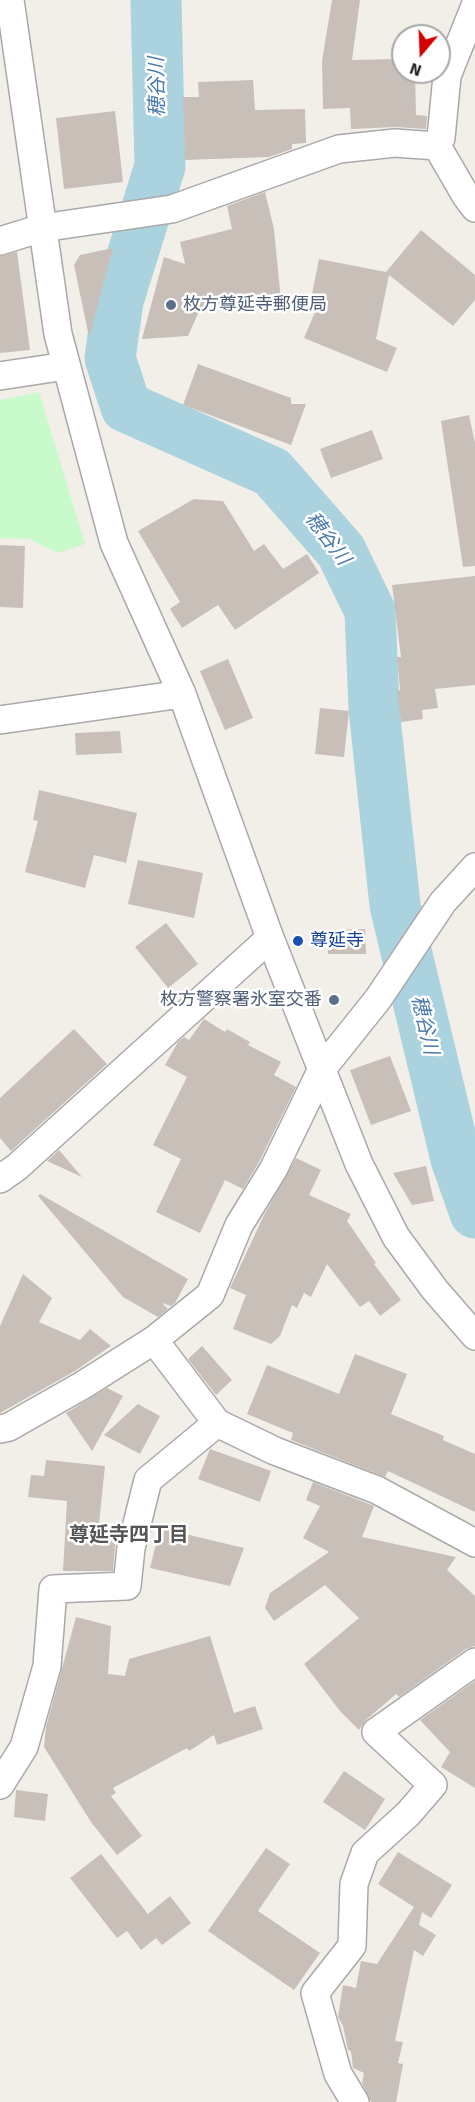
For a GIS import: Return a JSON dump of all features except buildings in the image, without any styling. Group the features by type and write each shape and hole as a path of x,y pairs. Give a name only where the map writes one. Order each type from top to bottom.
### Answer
{"street":[{"path":"10,0 58,334 114,543 182,694 270,938 359,1164 396,1237 435,1290 475,1336"},
{"path":"437,146 441,138 447,76 475,6"},
{"path":"0,241 42,228 172,209 339,149 395,143 437,146"},
{"path":"437,146 475,208"},
{"path":"0,376 66,366"},
{"path":"0,720 182,694"},
{"path":"0,1428 9,1427 83,1385 154,1340 210,1295 239,1225 273,1170 322,1069 367,1013 443,902 475,867"},
{"path":"0,1179 17,1167 270,938"},
{"path":"154,1340 217,1423 275,1451 377,1490 475,1543"},
{"path":"0,1785 24,1747 47,1666 53,1589 128,1586 131,1548 148,1480 217,1423"},
{"path":"355,2102 338,2074 315,1993 352,1946 354,1884 365,1853 408,1814 433,1785 376,1732 475,1662"}],"green space":[{"path":"39,392 85,544 58,553 29,539 0,538 0,400"}],"waterway":[{"name":"穂谷川","path":"156,0 160,166 118,301 110,358 126,407 272,472 341,551 370,611 374,709 395,905 456,1159 475,1213"}],"place":[{"name":"枚方尊延寺郵便局","path":"171,305"},
{"name":"尊延寺","path":"298,941"},
{"name":"枚方警察署氷室交番","path":"334,1000"}],"district":[{"name":"尊延寺四丁目","path":"129,1536"}]}
